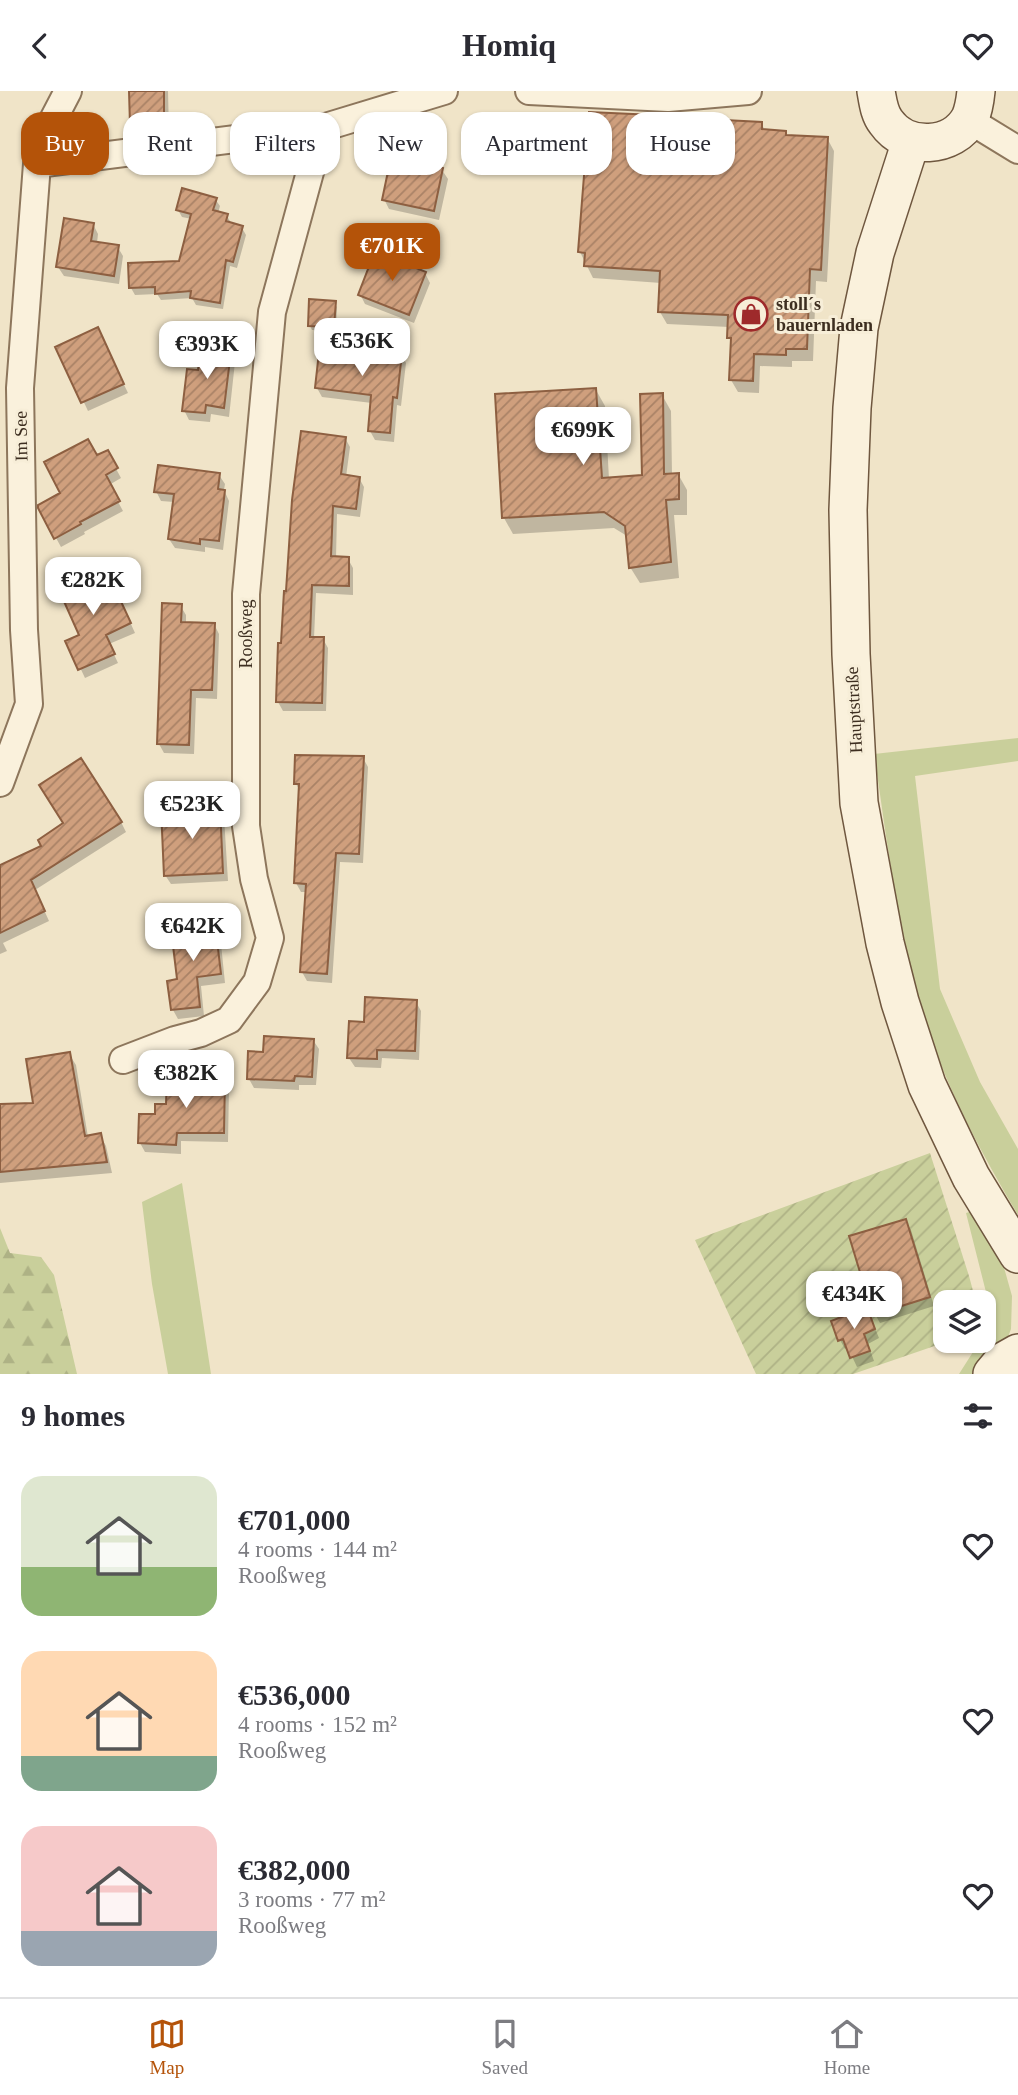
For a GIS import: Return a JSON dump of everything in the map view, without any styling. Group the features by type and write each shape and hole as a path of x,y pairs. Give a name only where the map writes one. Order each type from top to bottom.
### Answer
{"main road":[{"path":"877,91 878,107 885,121 896,133 911,141 924,143 949,138 960,130 972,105"},
{"name":"Hauptstraße","path":"911,141 873,266 859,328 852,408 848,510 851,654 859,803 885,943 900,1002 927,1084 971,1177 1018,1254"},
{"path":"992,1374 1002,1362 1018,1353"}],"street":[{"name":"Im See","path":"57,112 68,91"},
{"path":"340,122 444,91"},
{"path":"528,91 668,98 748,91"},
{"path":"972,105 1018,150"},
{"path":"109,155 230,140"},
{"name":"Im See","path":"0,783 29,704 24,630 20,388 36,175"},
{"name":"Rooßweg","path":"123,1060 201,1033 229,1020 257,982 270,938 254,879 246,826 246,594 272,312 308,175"}],"green space":[{"path":"1018,738 1018,761 915,776 940,989 980,1082 1018,1149 1018,1215 968,1124 927,1027 901,926 874,754"},
{"path":"930,1153 973,1290 933,1290 933,1346 853,1374 756,1374 695,1240"},
{"path":"182,1183 211,1374 168,1374 152,1284 142,1202"},
{"path":"975,1210 1003,1264 1012,1296 1011,1329 1004,1348 982,1374 959,1374 972,1353 996,1353 996,1290 985,1290 966,1213"},
{"path":"0,1228 10,1253 41,1257 54,1275 77,1374 0,1374"}],"building":[{"path":"129,91 164,91 164,112 130,112"},
{"path":"612,113 626,114 626,175 735,175 735,121 762,122 762,129 786,131 786,135 828,137 821,270 810,269 807,349 786,349 786,355 754,354 753,381 729,380 731,338 727,338 728,315 658,312 660,271 584,266 585,253 578,252 584,175 612,175"},
{"path":"387,175 442,175 434,211 382,200"},
{"path":"182,188 217,198 213,210 228,214 226,221 243,226 233,262 226,260 220,303 190,298 191,291 155,294 155,287 129,288 128,263 179,261 191,214 176,210"},
{"path":"64,218 94,223 91,241 119,245 114,276 56,267"},
{"path":"375,251 426,272 409,315 358,295"},
{"path":"309,299 336,301 334,327 308,326"},
{"path":"98,327 124,384 81,403 55,347"},
{"path":"320,343 402,353 397,398 393,397 390,433 368,431 371,395 315,388"},
{"path":"201,347 231,351 224,408 206,405 205,413 182,411 187,369 198,370"},
{"path":"596,388 602,478 642,475 640,394 663,393 664,474 679,473 679,499 666,500 671,562 629,568 625,526 604,512 502,518 495,394"},
{"path":"301,431 346,437 341,474 360,477 356,509 333,506 331,556 349,557 349,586 312,585 310,637 324,637 322,703 276,702 278,643 281,643 292,500"},
{"path":"88,439 97,455 108,450 118,468 106,475 120,501 54,539 38,505 60,493 44,462"},
{"path":"158,465 220,473 218,489 225,490 219,541 200,539 200,544 168,539 174,494 154,492"},
{"path":"105,567 131,623 106,635 115,654 78,670 65,641 79,635 58,588"},
{"path":"162,603 182,604 181,622 215,623 212,690 191,690 189,745 157,744"},
{"path":"295,755 364,756 359,854 336,853 327,974 300,972 306,884 294,883 299,784 294,784"},
{"path":"81,758 122,822 31,880 45,911 0,933 0,865 41,846 38,840 63,823 39,785"},
{"path":"220,806 223,873 164,876 161,808"},
{"path":"215,923 221,974 197,977 200,1007 171,1010 167,981 177,979 171,929"},
{"path":"365,997 417,1000 415,1051 377,1050 377,1059 347,1058 349,1021 364,1022"},
{"path":"264,1036 314,1039 312,1077 295,1076 294,1081 247,1079 248,1051 263,1052"},
{"path":"70,1052 85,1136 101,1133 107,1162 0,1172 0,1104 33,1103 26,1059"},
{"path":"167,1075 225,1077 224,1133 177,1133 176,1145 138,1143 139,1114 155,1114 155,1104 166,1104"},
{"path":"906,1219 930,1297 873,1315 849,1236"},
{"path":"867,1307 875,1329 864,1334 870,1351 850,1358 843,1339 838,1341 831,1321"}],"place":[{"name":"stoll´s bauernladen","path":"751,314"}]}
